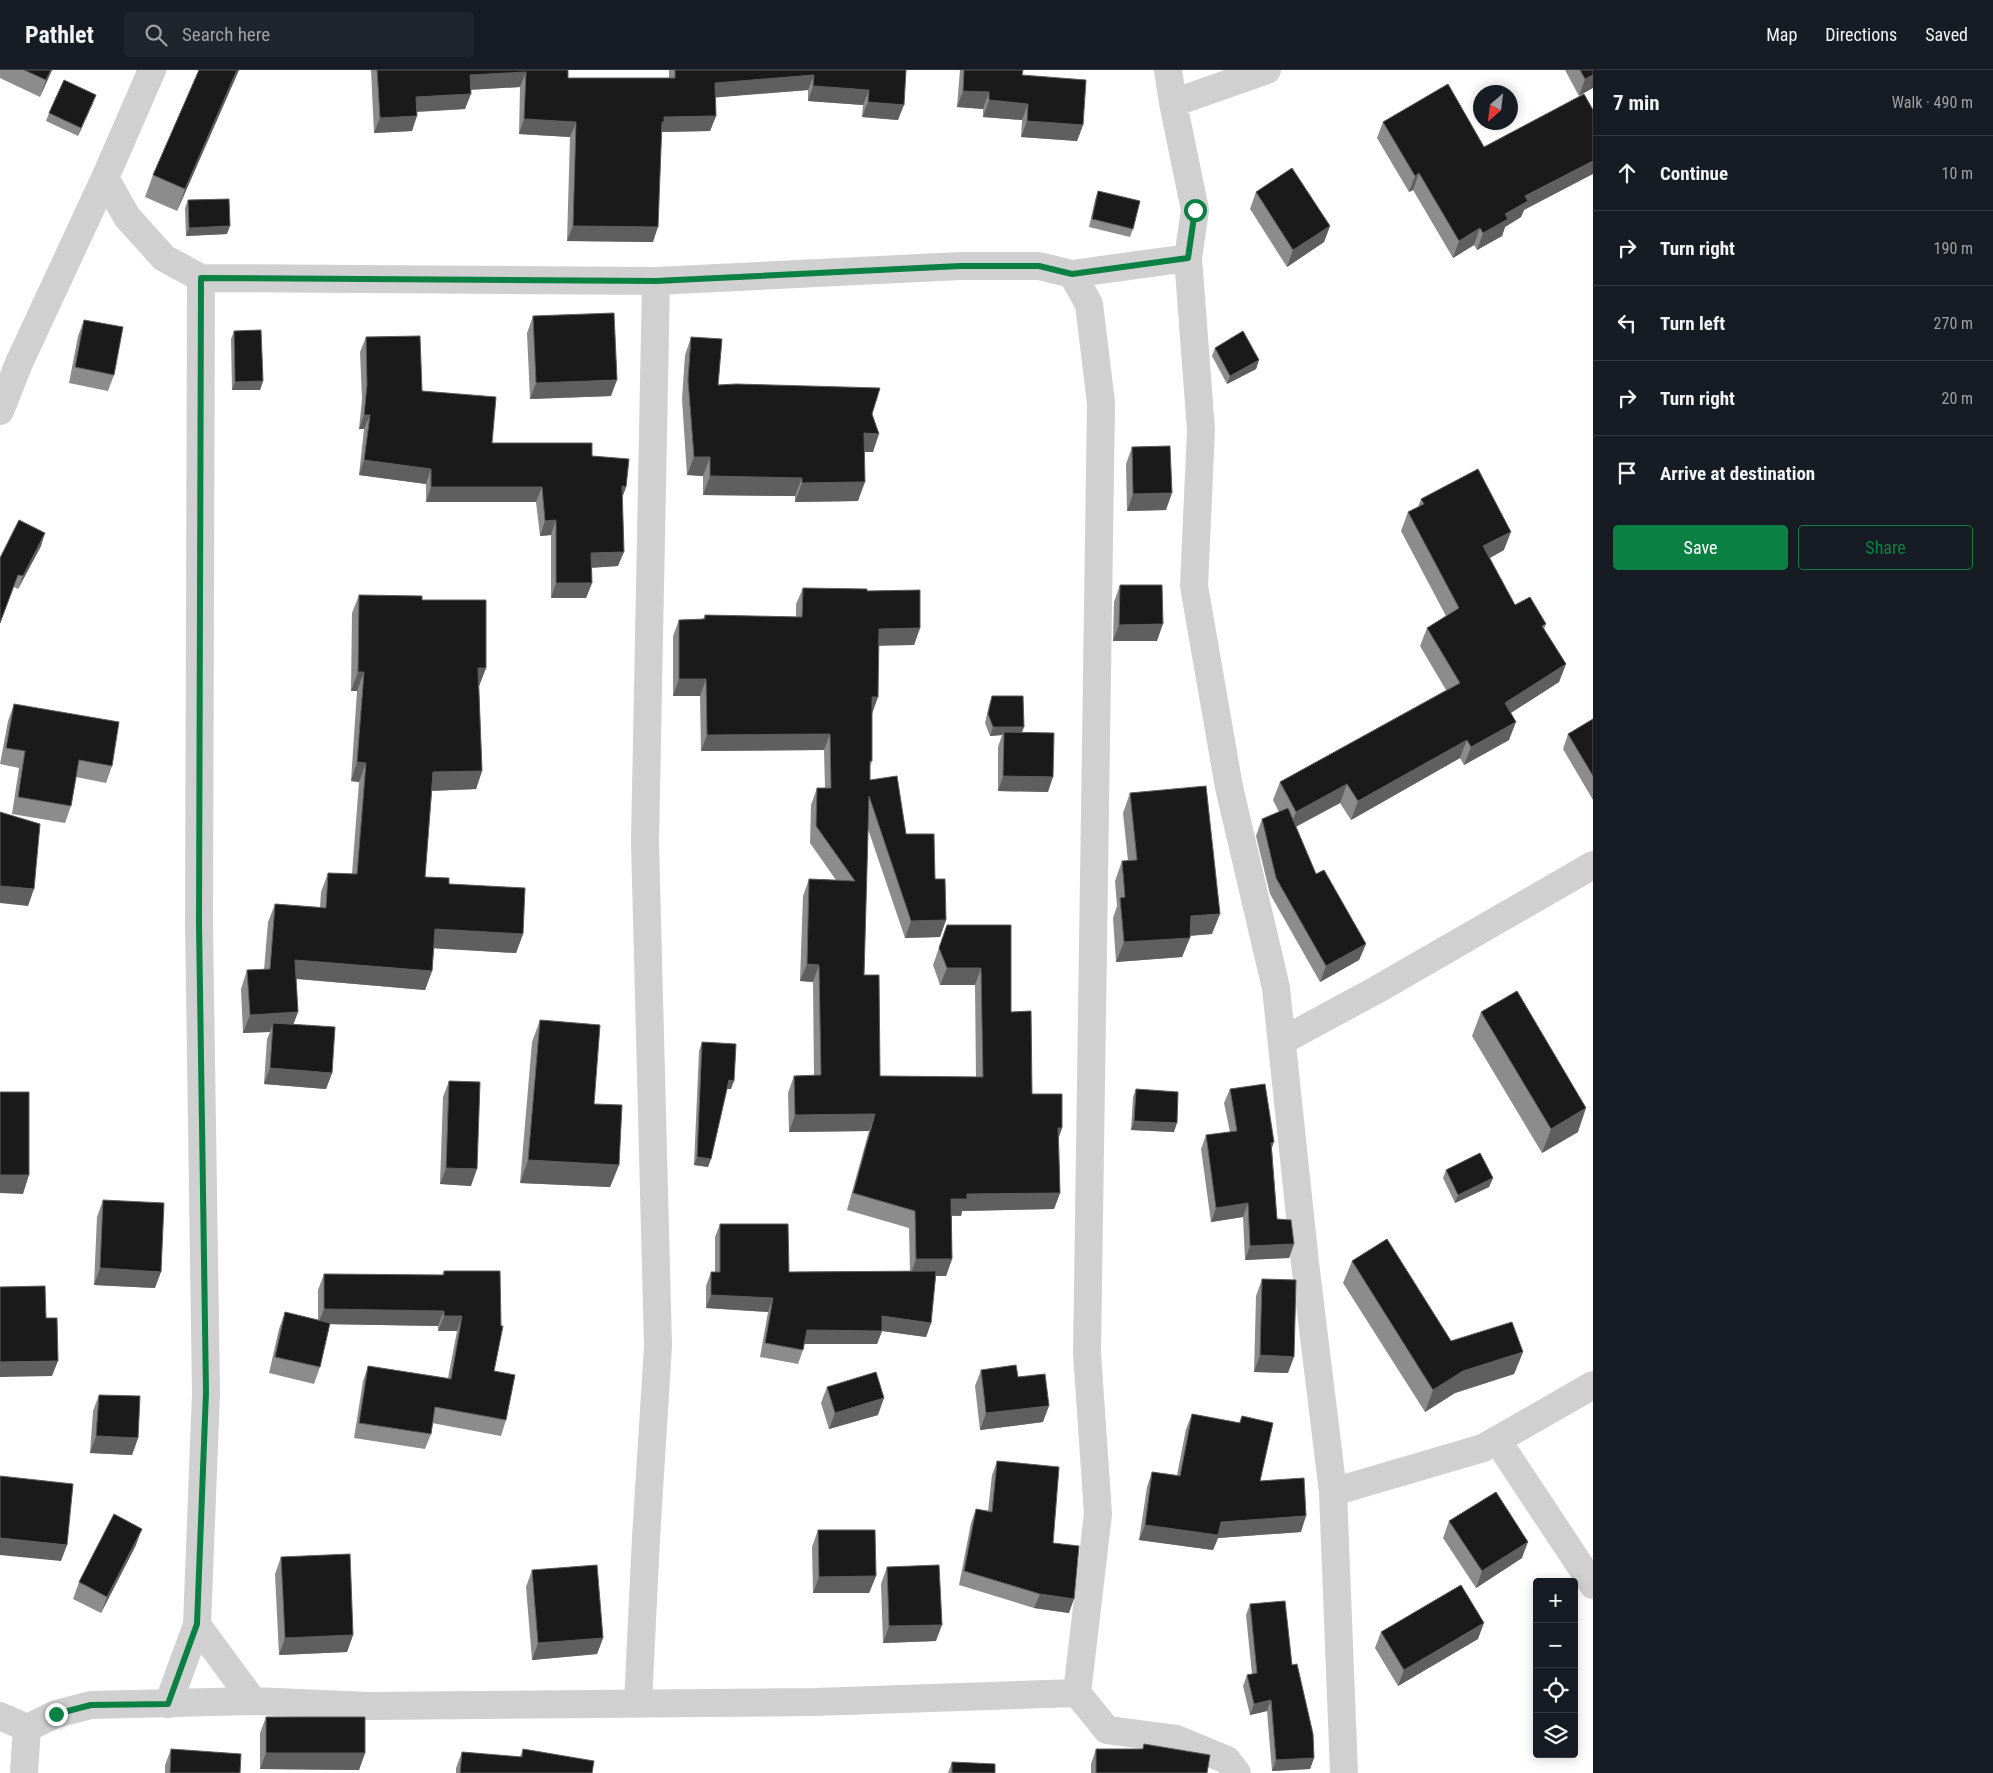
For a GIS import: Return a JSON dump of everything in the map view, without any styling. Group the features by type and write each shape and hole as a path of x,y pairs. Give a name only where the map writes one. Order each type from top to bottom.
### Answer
{"street":[{"path":"0,411 10,365 105,178 152,70"},
{"path":"1168,70 1195,210 1188,258 1201,430 1194,586 1230,787 1276,988 1304,1263 1333,1492 1344,1773"},
{"path":"1173,103 1267,70"},
{"path":"105,178 126,217 164,258 201,278 656,281 960,266 1039,266 1072,274 1188,258"},
{"path":"1072,274 1089,304 1100,403 1087,1353 1098,1514 1077,1692 1107,1730 1176,1739 1227,1760 1237,1773"},
{"path":"168,1704 197,1624 206,1392 199,924 201,278"},
{"path":"638,1703 658,1346 645,842 656,281"},
{"path":"1282,1042 1378,989 1593,864"},
{"path":"1333,1492 1483,1448 1593,1385"},
{"path":"1496,1440 1593,1585"},
{"path":"197,1624 253,1701"},
{"path":"0,1716 27,1728 56,1714 91,1705 253,1701 369,1706 815,1702 1077,1692"},
{"path":"24,1773 27,1728"}],"building":[{"path":"24,70 51,70 46,80"},
{"path":"199,70 237,70 185,189 153,175"},
{"path":"377,70 568,70 568,78 675,78 675,70 906,70 904,105 868,102 869,90 813,86 814,75 715,83 716,116 664,117 664,122 662,122 658,227 573,226 576,122 524,119 526,72 470,75 471,94 416,97 417,116 380,118"},
{"path":"964,70 1023,70 1022,75 1086,80 1083,125 1027,121 1028,104 989,100 989,92 963,91"},
{"path":"1580,70 1593,70 1593,75 1585,79"},
{"path":"64,80 96,95 81,128 49,113"},
{"path":"1448,84 1484,147 1584,94 1593,110 1593,161 1525,196 1528,201 1505,214 1508,219 1483,233 1480,228 1459,241 1419,173 1415,176 1383,122"},
{"path":"1292,168 1330,226 1293,250 1256,192"},
{"path":"1098,191 1140,201 1133,229 1092,219"},
{"path":"229,199 230,226 189,228 188,200"},
{"path":"614,313 617,380 536,383 533,316"},
{"path":"84,320 123,327 114,375 75,367"},
{"path":"261,330 263,381 235,382 234,331"},
{"path":"1243,331 1259,360 1230,376 1215,348"},
{"path":"420,336 422,391 496,397 492,443 592,443 592,456 629,459 626,487 622,486 624,552 591,553 592,583 556,583 556,520 545,521 542,487 431,487 431,469 364,460 370,415 364,415 367,385 366,337"},
{"path":"691,337 722,339 718,385 880,388 872,414 879,434 864,433 865,482 802,483 802,478 710,476 710,457 694,457 688,380"},
{"path":"1170,446 1172,493 1133,494 1132,447"},
{"path":"1478,469 1511,532 1483,546 1515,605 1530,597 1546,624 1542,626 1566,664 1505,703 1516,722 1471,747 1467,740 1358,801 1347,784 1296,812 1280,782 1460,683 1427,628 1459,608 1408,512 1424,504 1421,499"},
{"path":"19,520 45,533 23,576 18,575 0,623 0,558"},
{"path":"1120,585 1162,585 1163,624 1119,625"},
{"path":"803,588 867,589 867,591 920,590 920,628 879,629 878,697 872,697 872,761 870,761 870,780 897,776 906,834 934,834 935,879 945,879 946,920 911,921 869,796 864,975 879,975 880,1076 983,1077 981,968 947,968 939,948 947,925 1011,925 1011,1012 1031,1011 1032,1094 1062,1094 1062,1128 1058,1128 1060,1193 967,1194 967,1199 951,1199 952,1259 916,1259 915,1211 853,1193 875,1114 795,1115 794,1076 821,1075 819,965 807,964 809,879 855,881 816,826 817,788 831,788 830,734 707,735 706,679 679,679 679,620 705,619 705,615 802,617"},
{"path":"359,595 422,596 422,600 486,600 486,668 478,668 482,771 433,772 425,877 449,878 449,884 525,888 523,934 435,929 432,971 295,960 298,1012 250,1015 247,970 270,969 275,904 326,908 328,873 357,874 366,763 357,762 364,672 358,672"},
{"path":"992,696 1023,696 1024,727 993,727 988,714"},
{"path":"14,704 119,722 112,766 79,760 71,806 18,797 25,751 6,748"},
{"path":"1593,719 1593,776 1568,734"},
{"path":"1004,732 1054,733 1053,777 1003,776"},
{"path":"1206,786 1220,914 1191,916 1190,938 1124,942 1120,898 1125,897 1122,861 1137,860 1130,793"},
{"path":"1288,808 1316,874 1324,870 1366,944 1326,966 1276,878 1262,819"},
{"path":"0,812 40,824 34,889 0,886"},
{"path":"1517,991 1586,1108 1551,1129 1481,1012"},
{"path":"540,1020 600,1025 594,1104 622,1105 619,1165 528,1160"},
{"path":"273,1023 335,1027 332,1073 270,1068"},
{"path":"702,1042 736,1044 734,1081 729,1080 711,1159 697,1157"},
{"path":"449,1081 480,1082 477,1169 446,1168"},
{"path":"1265,1084 1274,1142 1271,1143 1277,1219 1291,1220 1294,1244 1250,1246 1248,1203 1216,1208 1206,1135 1237,1131 1230,1089"},
{"path":"1136,1089 1178,1092 1177,1123 1134,1121"},
{"path":"0,1092 29,1092 29,1175 0,1175"},
{"path":"1480,1153 1493,1178 1458,1195 1446,1170"},
{"path":"103,1200 164,1203 161,1272 100,1268"},
{"path":"720,1224 788,1224 789,1272 936,1271 931,1323 882,1316 882,1331 807,1330 803,1350 765,1343 773,1298 711,1295 711,1272 720,1272"},
{"path":"1387,1239 1451,1341 1512,1322 1523,1352 1463,1371 1433,1390 1352,1261"},
{"path":"444,1271 500,1271 501,1326 503,1326 494,1371 515,1375 506,1420 435,1407 431,1434 359,1423 368,1366 451,1379 462,1316 444,1316 444,1311 324,1309 324,1274 444,1275"},
{"path":"1262,1279 1296,1280 1294,1357 1260,1355"},
{"path":"45,1286 46,1318 57,1318 58,1361 0,1362 0,1287"},
{"path":"285,1312 330,1323 320,1367 275,1357"},
{"path":"1016,1365 1018,1377 1045,1374 1049,1406 986,1413 981,1370"},
{"path":"876,1372 884,1398 835,1413 827,1387"},
{"path":"99,1395 140,1396 138,1438 96,1436"},
{"path":"1192,1414 1240,1423 1242,1416 1273,1423 1260,1481 1304,1478 1306,1516 1221,1522 1218,1535 1145,1525 1152,1472 1180,1476"},
{"path":"997,1461 1059,1467 1053,1543 1079,1546 1074,1599 1040,1594 964,1571 976,1509 992,1512"},
{"path":"0,1476 73,1484 67,1545 0,1538"},
{"path":"1496,1492 1528,1542 1482,1571 1449,1521"},
{"path":"114,1514 142,1529 107,1597 79,1582"},
{"path":"818,1530 875,1530 876,1576 819,1577"},
{"path":"350,1554 353,1635 285,1638 281,1557"},
{"path":"597,1565 603,1638 538,1643 532,1570"},
{"path":"939,1565 942,1625 889,1626 887,1567"},
{"path":"1461,1585 1484,1623 1404,1670 1381,1632"},
{"path":"1285,1601 1292,1665 1297,1664 1313,1734 1314,1758 1276,1760 1271,1700 1254,1704 1247,1675 1257,1673 1250,1604"},
{"path":"266,1717 365,1717 365,1753 266,1753"},
{"path":"1144,1744 1210,1755 1207,1773 1096,1773 1096,1749 1143,1749"},
{"path":"171,1749 241,1754 240,1773 170,1773"},
{"path":"523,1749 594,1761 592,1773 460,1773 462,1752 522,1757"},
{"path":"952,1762 995,1764 995,1773 952,1773"}],"route":[{"path":"56,1714 91,1705 168,1704 197,1624 206,1392 199,924 201,278 656,281 960,266 1039,266 1072,274 1188,258 1195,210"}]}
